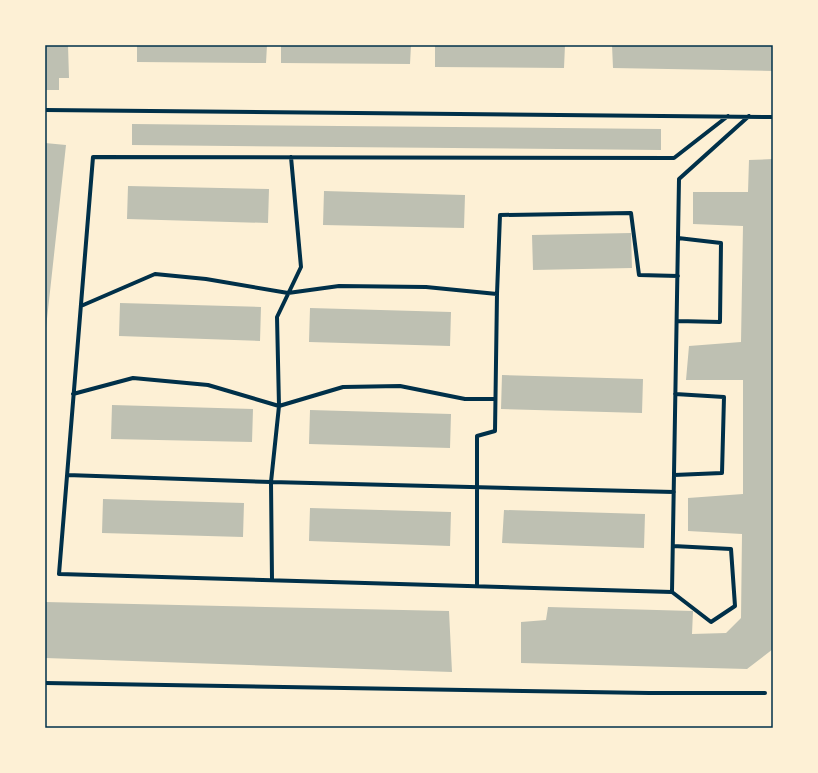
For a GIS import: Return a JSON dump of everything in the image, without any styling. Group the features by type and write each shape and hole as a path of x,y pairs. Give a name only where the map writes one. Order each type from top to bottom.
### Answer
{"street":[{"path":"45,110 773,117"},
{"path":"673,546 731,549 735,606 711,622 672,592 59,574 93,157 674,158 728,116"},
{"path":"672,592 679,179 750,116"},
{"path":"272,580 271,482 279,406 277,317 301,267 291,157"},
{"path":"477,586 477,436 494,431 500,215 631,213 640,275 678,276"},
{"path":"677,321 720,322 721,243 678,238"},
{"path":"81,306 155,274 206,280 288,293 339,286 426,287 497,294"},
{"path":"73,394 133,378 208,385 279,406 343,387 400,386 465,399 495,399"},
{"path":"674,475 722,473 724,397 676,394"},
{"path":"67,475 271,482 674,492"},
{"path":"45,683 642,693 765,693"}],"building":[{"path":"45,45 68,45 69,78 59,78 59,90 45,90"},
{"path":"137,45 267,45 266,63 137,62"},
{"path":"281,45 411,45 410,64 281,63"},
{"path":"435,45 565,45 564,68 435,67"},
{"path":"612,45 773,45 773,71 613,68"},
{"path":"132,124 661,129 661,150 132,145"},
{"path":"45,143 66,145 46,328 45,328"},
{"path":"773,159 773,649 747,669 521,663 521,622 546,620 548,607 693,611 692,634 726,633 741,618 742,534 688,531 688,498 743,494 743,380 686,380 689,346 741,342 743,226 693,224 693,192 748,192 749,160"},
{"path":"128,186 269,189 268,223 127,219"},
{"path":"324,191 465,195 464,228 323,225"},
{"path":"631,233 632,268 533,270 532,235"},
{"path":"120,303 261,307 260,341 119,336"},
{"path":"310,308 451,312 450,346 309,342"},
{"path":"502,375 643,379 642,413 501,409"},
{"path":"112,405 253,409 252,442 111,439"},
{"path":"310,410 451,414 450,448 309,444"},
{"path":"103,499 244,503 243,537 102,533"},
{"path":"310,508 451,512 450,546 309,541"},
{"path":"504,510 645,514 644,548 502,543"},
{"path":"45,602 449,611 452,672 45,658"}]}
